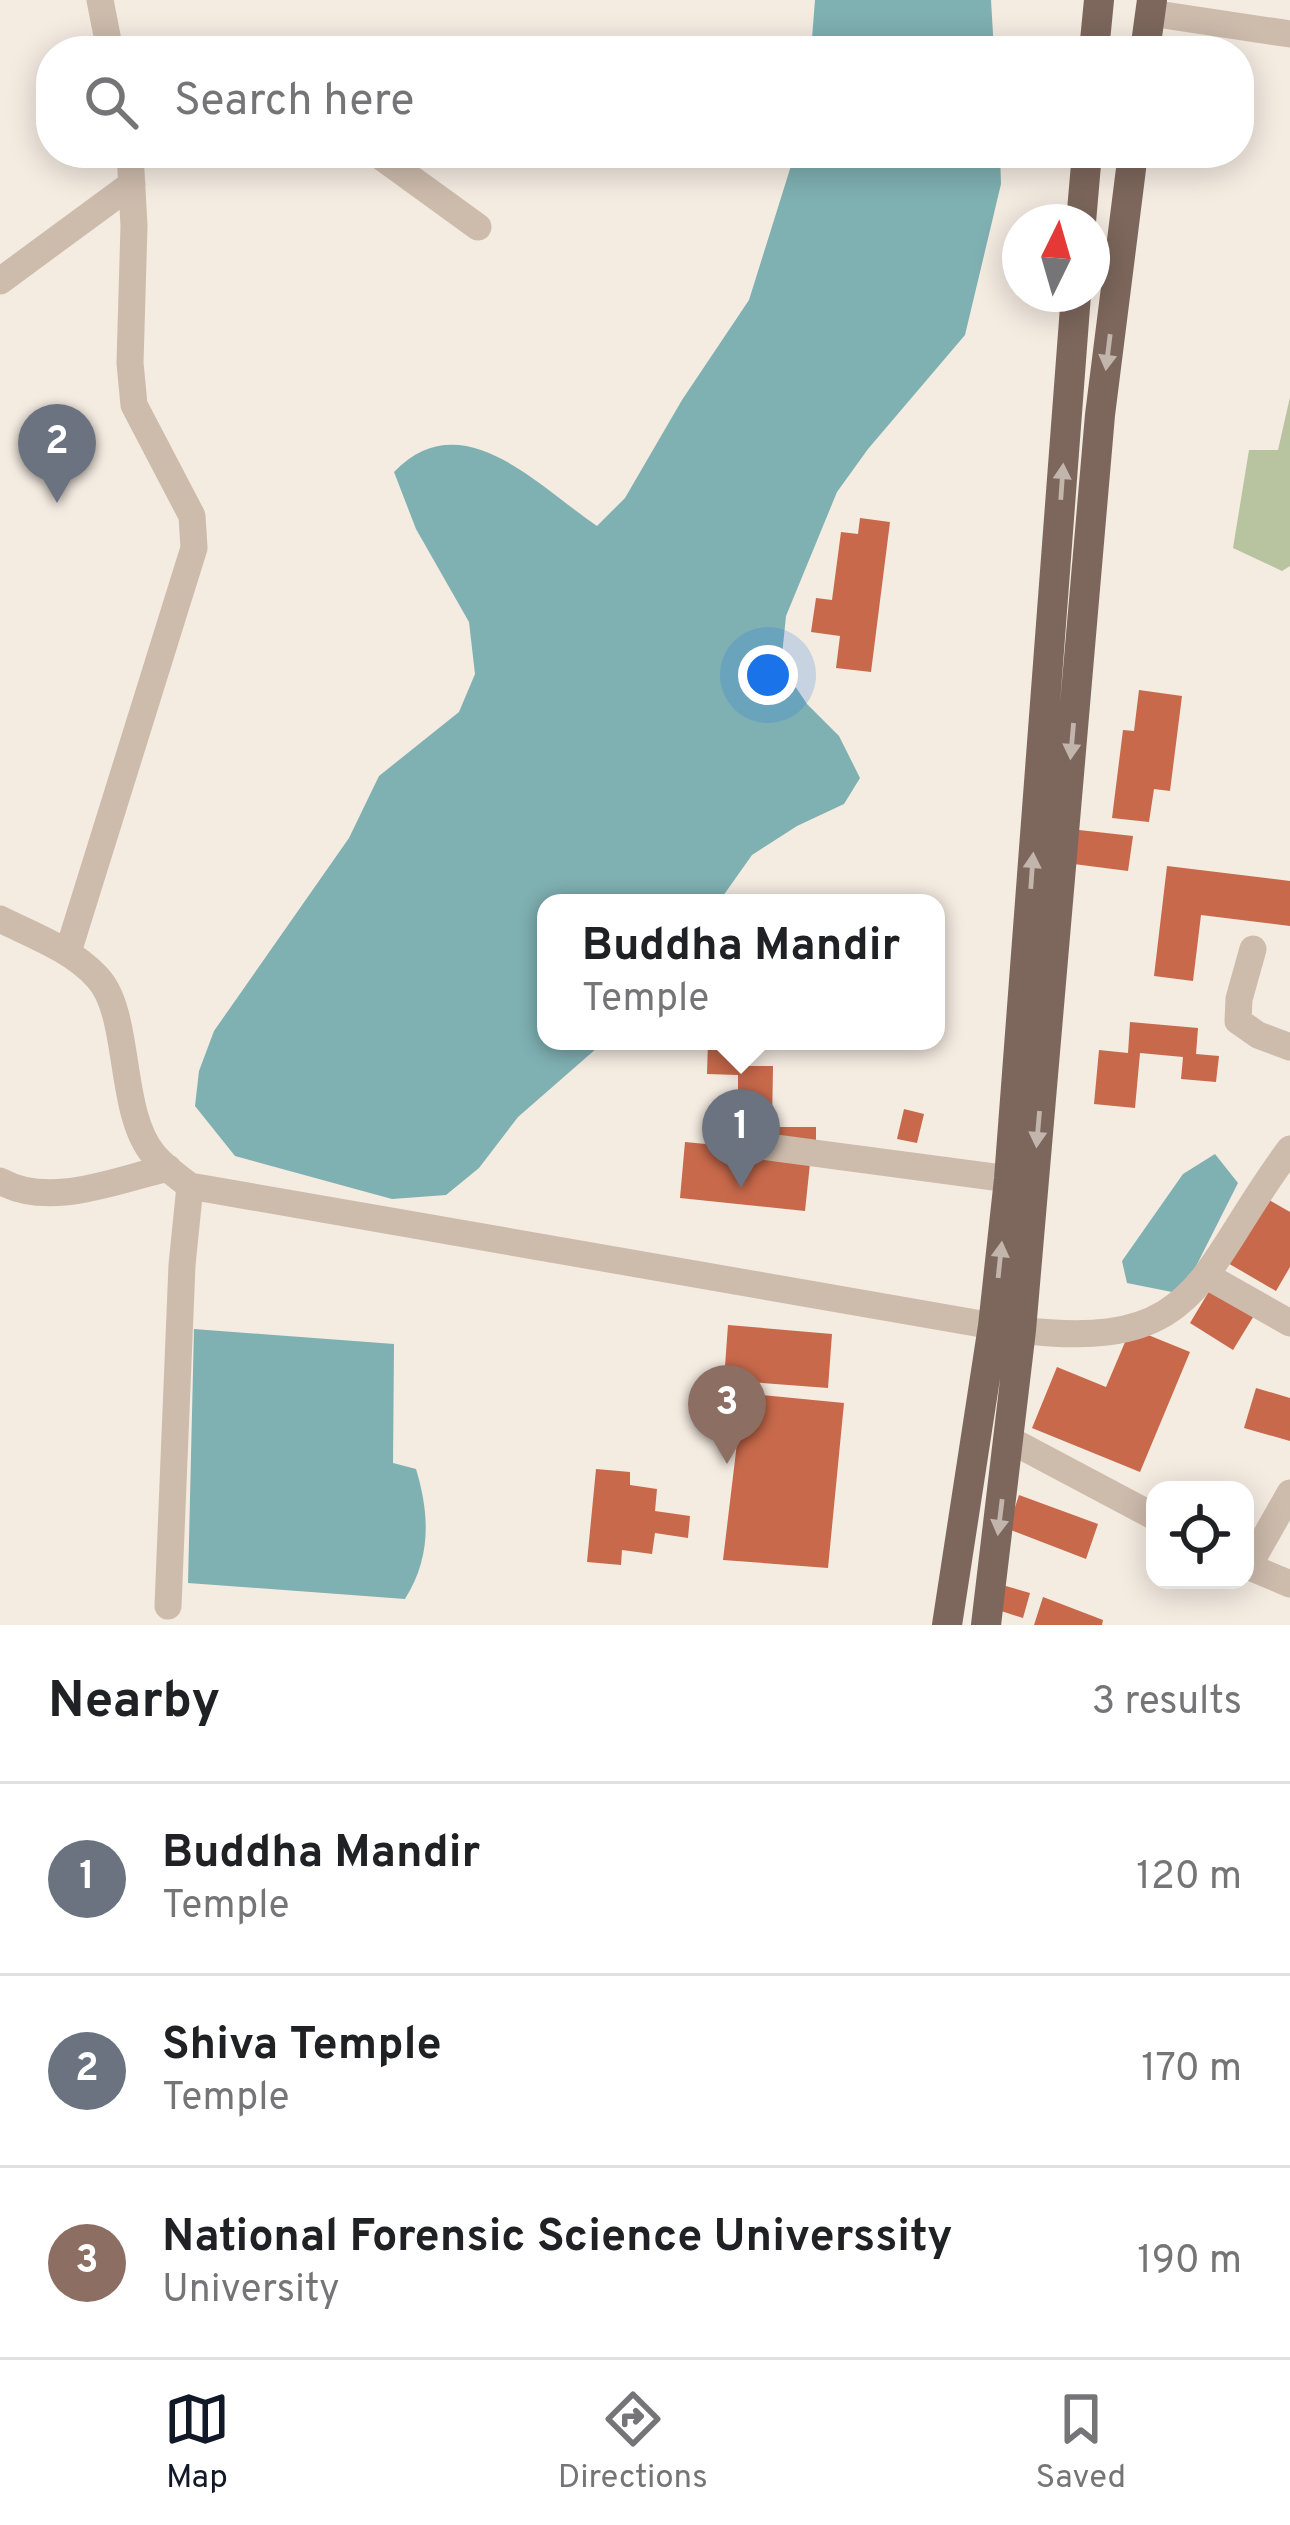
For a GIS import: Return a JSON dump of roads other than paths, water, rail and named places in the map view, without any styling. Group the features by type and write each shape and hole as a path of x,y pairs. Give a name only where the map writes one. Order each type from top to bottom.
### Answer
{"main road":[{"path":"1095,36 1099,0"},
{"path":"1147,36 1151,6"},
{"path":"1083,204 1086,168"},
{"path":"947,1625 1007,1328 1100,415 1130,168"},
{"path":"986,1625 1010,1440 1009,1180 1075,312"}],"street":[{"path":"100,0 107,36"},
{"path":"1151,6 1290,34"},
{"path":"68,952 194,548 187,502 134,405 131,168"},
{"path":"397,168 478,227"},
{"path":"0,281 132,184"},
{"path":"0,920 68,952 102,980 115,1018 134,1111 152,1154 179,1177 182,1265 168,1606"},
{"path":"1253,949 1238,1021 1290,1047"},
{"path":"746,1144 1009,1180"},
{"path":"0,1181 32,1195 179,1177 1007,1328 1092,1335 1137,1329 1169,1314 1207,1276 1290,1149"},
{"path":"1207,1276 1290,1324"},
{"path":"1010,1440 1146,1512"},
{"path":"1254,1554 1290,1493"},
{"path":"1254,1569 1290,1584"}],"water":[{"path":"815,0 991,0 993,36 812,36"},
{"path":"790,168 1000,168 1001,184 965,335 837,492 786,616 781,665 807,704 839,736 860,778 844,804 752,855 724,894 537,894 537,1050 595,1050 518,1117 479,1168 446,1195 392,1199 235,1156 195,1106 199,1071 214,1031 349,838 379,776 459,712 475,674 469,622 416,529 394,472 420,452 446,445 473,448 525,473 597,526 625,498 682,400 749,300"},
{"path":"1215,1154 1238,1183 1182,1294 1127,1283 1122,1261 1183,1174"},
{"path":"194,1329 394,1344 393,1463 416,1469 426,1520 420,1568 405,1599 188,1583"}],"place":[{"name":"Shiva Temple","path":"57,503"},
{"name":"Buddha Mandir","path":"741,1188"},
{"name":"National Forensic Science Universsity","path":"727,1464"}]}
